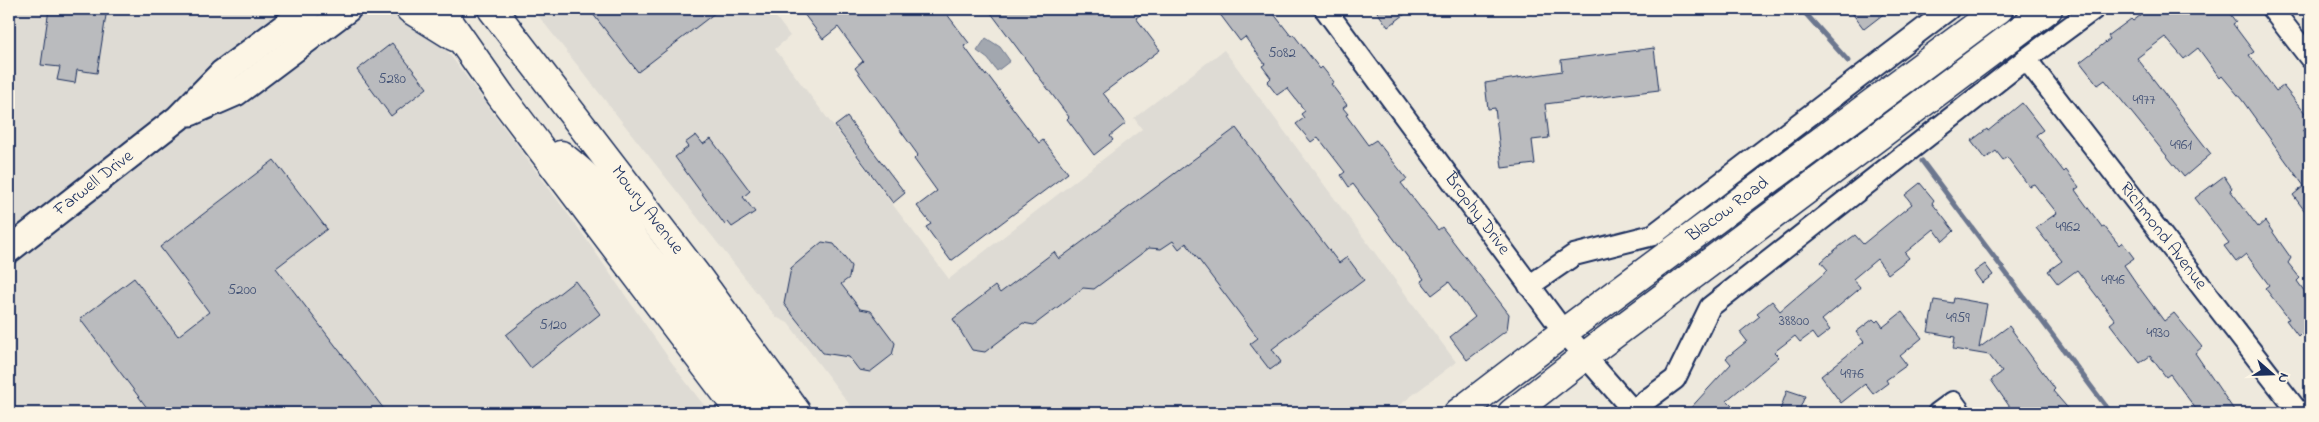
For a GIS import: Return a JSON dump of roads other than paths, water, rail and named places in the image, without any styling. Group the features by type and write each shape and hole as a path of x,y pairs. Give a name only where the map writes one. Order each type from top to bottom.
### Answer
{"main road":[{"path":"410,9 464,42"},
{"path":"440,9 521,122 741,413"},
{"name":"Mowry Avenue","path":"492,9 709,293 797,413"},
{"name":"Blacow Road","path":"1458,413 1999,9"},
{"name":"Blacow Road","path":"1512,413 1585,356 2048,9"},
{"path":"521,122 593,183 661,273 690,294 700,297 709,293"},
{"path":"656,301 673,298 692,308 765,403 776,413"}],"street":[{"name":"Farwell Drive","path":"9,250 178,118 222,73 308,9"},
{"name":"Farwell Drive","path":"178,118 236,93 348,9"},
{"name":"Brophy Drive","path":"1324,9 1564,332 1632,412"},
{"name":"Blacow Road","path":"1529,286 1574,255 1653,235 1949,9"},
{"path":"1632,412 1675,379 1710,308 2026,59 2094,9"},
{"path":"2272,9 2310,58"},
{"name":"Richmond Avenue","path":"2026,59 2299,413"}],"waterway":[{"path":"1799,9 1806,14 1848,61"},
{"path":"1922,161 2111,413"}]}
